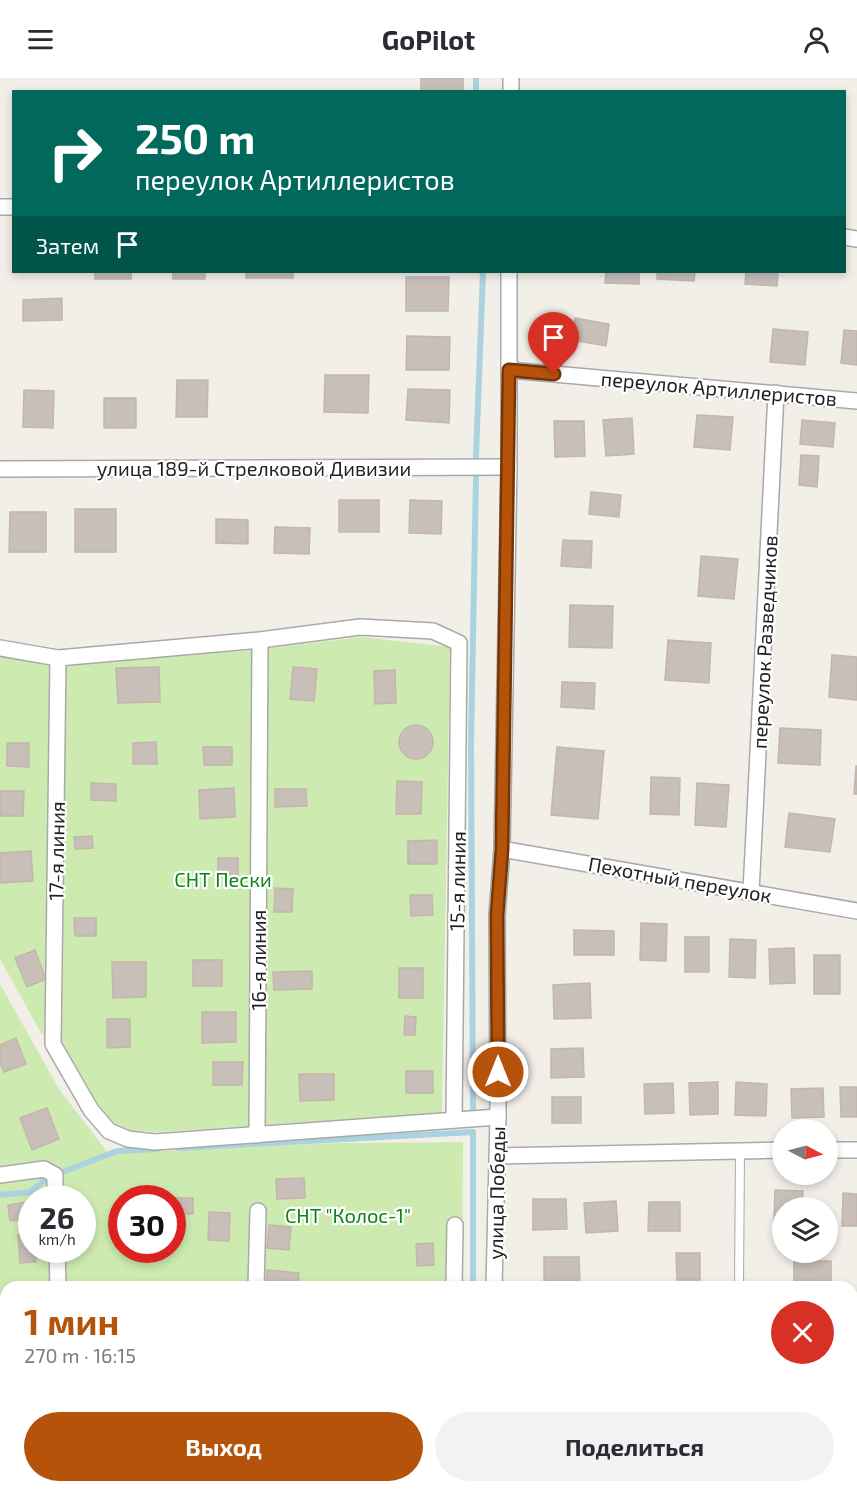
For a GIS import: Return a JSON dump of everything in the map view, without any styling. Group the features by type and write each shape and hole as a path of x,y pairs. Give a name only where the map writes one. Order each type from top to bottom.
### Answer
{"street":[{"name":"улица Победы","path":"494,1281 498,1156 497,915 502,849 509,467 509,273"},
{"name":"переулок Артиллеристов","path":"509,370 857,400"},
{"name":"переулок Разведчиков","path":"751,892 776,393"},
{"name":"улица 189-й Стрелковой Дивизии","path":"0,469 509,467"},
{"name":"15-я линия","path":"260,640 360,627 433,631 459,643 454,1120"},
{"path":"0,648 58,658 260,640"},
{"name":"16-я линия","path":"257,1135 260,640"},
{"name":"17-я линия","path":"58,658 53,1044 91,1110 109,1131 128,1139 155,1142 257,1135"},
{"name":"Пехотный переулок","path":"502,849 857,911"},
{"path":"257,1135 498,1117"},
{"path":"498,1156 772,1150"},
{"path":"838,1150 857,1150"},
{"path":"0,1175 44,1169 55,1175 55,1185"},
{"path":"256,1281 258,1212"},
{"path":"454,1281 455,1225"},
{"path":"57,1263 58,1281"}],"lane":[{"path":"739,1281 740,1150"}],"green space":[{"name":"СНТ Пески","path":"362,637 450,647 442,1113 158,1132 129,1130 108,1121 62,1042 41,1033 0,959 0,653 47,661 244,651"},
{"name":"СНТ \"Колос-1\"","path":"0,984 59,1089 108,1153 338,1143 463,1142 462,1281 0,1281"}],"building":[{"path":"421,78 463,78 463,90 421,90"},
{"path":"95,273 131,273 131,279 95,279"},
{"path":"173,273 205,273 205,279 173,279"},
{"path":"246,273 293,273 293,278 246,278"},
{"path":"606,273 639,273 639,284 605,283"},
{"path":"657,273 695,273 694,281 657,279"},
{"path":"746,273 778,273 777,286 745,284"},
{"path":"406,277 449,277 448,311 406,311"},
{"path":"62,298 62,320 23,321 23,300"},
{"path":"575,318 609,324 606,346 572,340"},
{"path":"773,329 808,332 805,365 770,362"},
{"path":"844,330 857,331 857,365 841,363"},
{"path":"407,336 450,337 449,370 406,370"},
{"path":"325,375 369,375 368,413 324,412"},
{"path":"177,380 208,380 207,417 176,417"},
{"path":"408,389 450,390 449,423 406,420"},
{"path":"24,390 54,391 53,428 23,427"},
{"path":"104,398 136,398 136,428 104,428"},
{"path":"697,415 733,417 730,450 694,447"},
{"path":"632,418 634,454 606,456 603,420"},
{"path":"802,420 835,423 833,447 800,444"},
{"path":"554,421 584,421 585,456 555,457"},
{"path":"801,455 819,456 817,487 799,485"},
{"path":"591,492 621,495 619,517 589,514"},
{"path":"339,500 379,500 379,532 339,532"},
{"path":"410,500 442,501 441,534 409,533"},
{"path":"75,509 116,509 116,552 75,552"},
{"path":"10,512 46,512 46,552 9,552"},
{"path":"216,519 248,520 248,544 216,543"},
{"path":"275,527 310,528 309,554 274,553"},
{"path":"563,540 592,541 591,568 561,566"},
{"path":"701,556 738,559 734,599 698,596"},
{"path":"570,605 613,606 612,648 569,647"},
{"path":"668,640 711,643 709,683 665,680"},
{"path":"832,655 857,657 857,700 829,697"},
{"path":"159,667 160,702 118,703 116,668"},
{"path":"293,667 317,669 314,701 290,699"},
{"path":"395,670 396,703 375,704 374,671"},
{"path":"562,682 595,683 594,709 561,707"},
{"path":"416,725 428,730 433,742 428,754 416,759 404,754 399,742 404,730"},
{"path":"780,728 821,730 820,765 778,763"},
{"path":"156,742 157,764 133,764 133,743"},
{"path":"7,743 29,743 29,767 7,766"},
{"path":"203,747 232,747 232,765 204,765"},
{"path":"557,747 604,751 598,819 551,815"},
{"path":"856,766 857,794 854,794"},
{"path":"651,777 680,778 679,815 650,814"},
{"path":"397,781 422,782 421,814 396,814"},
{"path":"91,783 116,784 116,801 91,800"},
{"path":"697,783 729,785 726,827 695,825"},
{"path":"234,788 235,817 200,819 199,790"},
{"path":"275,789 306,789 307,806 275,807"},
{"path":"0,791 24,791 23,816 0,816"},
{"path":"789,813 835,819 830,852 785,847"},
{"path":"92,836 93,848 75,849 74,837"},
{"path":"437,840 437,864 408,864 408,841"},
{"path":"31,851 33,881 0,883 0,853"},
{"path":"218,858 238,858 238,877 218,877"},
{"path":"275,888 293,889 292,912 274,912"},
{"path":"410,895 432,895 433,915 411,916"},
{"path":"74,918 96,918 96,936 75,936"},
{"path":"641,923 667,924 666,961 640,960"},
{"path":"574,930 614,931 614,955 574,955"},
{"path":"685,937 709,937 709,972 685,972"},
{"path":"730,939 756,940 755,978 729,977"},
{"path":"794,948 795,983 770,984 769,949"},
{"path":"35,950 46,979 27,987 15,958"},
{"path":"814,955 840,955 840,994 814,994"},
{"path":"193,960 222,960 222,986 193,986"},
{"path":"112,962 146,962 146,997 113,998"},
{"path":"399,968 423,968 423,998 399,998"},
{"path":"312,971 312,989 274,990 273,972"},
{"path":"590,983 591,1018 554,1019 553,985"},
{"path":"202,1012 236,1012 236,1042 202,1043"},
{"path":"405,1016 416,1017 415,1035 404,1035"},
{"path":"107,1019 130,1019 130,1047 107,1048"},
{"path":"16,1038 26,1064 4,1072 0,1063 0,1045"},
{"path":"583,1048 584,1077 551,1078 551,1049"},
{"path":"213,1062 243,1062 242,1085 213,1085"},
{"path":"406,1071 433,1071 433,1093 406,1093"},
{"path":"299,1074 334,1074 334,1100 300,1101"},
{"path":"718,1082 718,1114 690,1115 689,1083"},
{"path":"736,1082 767,1084 766,1116 735,1115"},
{"path":"673,1083 674,1113 645,1114 644,1084"},
{"path":"840,1087 857,1087 857,1117 841,1117"},
{"path":"823,1088 824,1117 792,1118 791,1089"},
{"path":"552,1097 581,1097 581,1123 552,1123"},
{"path":"47,1108 59,1139 32,1150 20,1118"},
{"path":"304,1178 305,1198 277,1199 276,1179"},
{"path":"775,1190 803,1191 803,1197 775,1197"},
{"path":"843,1193 857,1194 857,1226 842,1226"},
{"path":"186,1198 193,1198 193,1214 186,1214"},
{"path":"533,1199 566,1199 567,1229 533,1230"},
{"path":"616,1201 618,1231 586,1233 584,1203"},
{"path":"649,1202 680,1202 680,1231 648,1231"},
{"path":"18,1203 18,1220 10,1221 8,1205"},
{"path":"209,1212 230,1213 229,1241 208,1240"},
{"path":"269,1225 291,1227 289,1250 267,1248"},
{"path":"433,1243 434,1265 417,1266 416,1244"},
{"path":"676,1253 700,1253 700,1280 677,1280"},
{"path":"544,1257 579,1257 580,1281 544,1281"},
{"path":"794,1263 831,1263 831,1281 794,1281"},
{"path":"267,1270 299,1273 298,1281 266,1281"}],"waterway":[{"path":"476,78 476,90"},
{"path":"476,456 483,273"},
{"path":"473,1109 471,743 476,477"},
{"path":"179,1148 473,1132 473,1281"},
{"path":"60,1173 117,1151 157,1149"},
{"path":"0,1195 30,1192 46,1179"}],"route":[{"path":"498,1072 497,915 502,849 509,370 554,374"}]}
